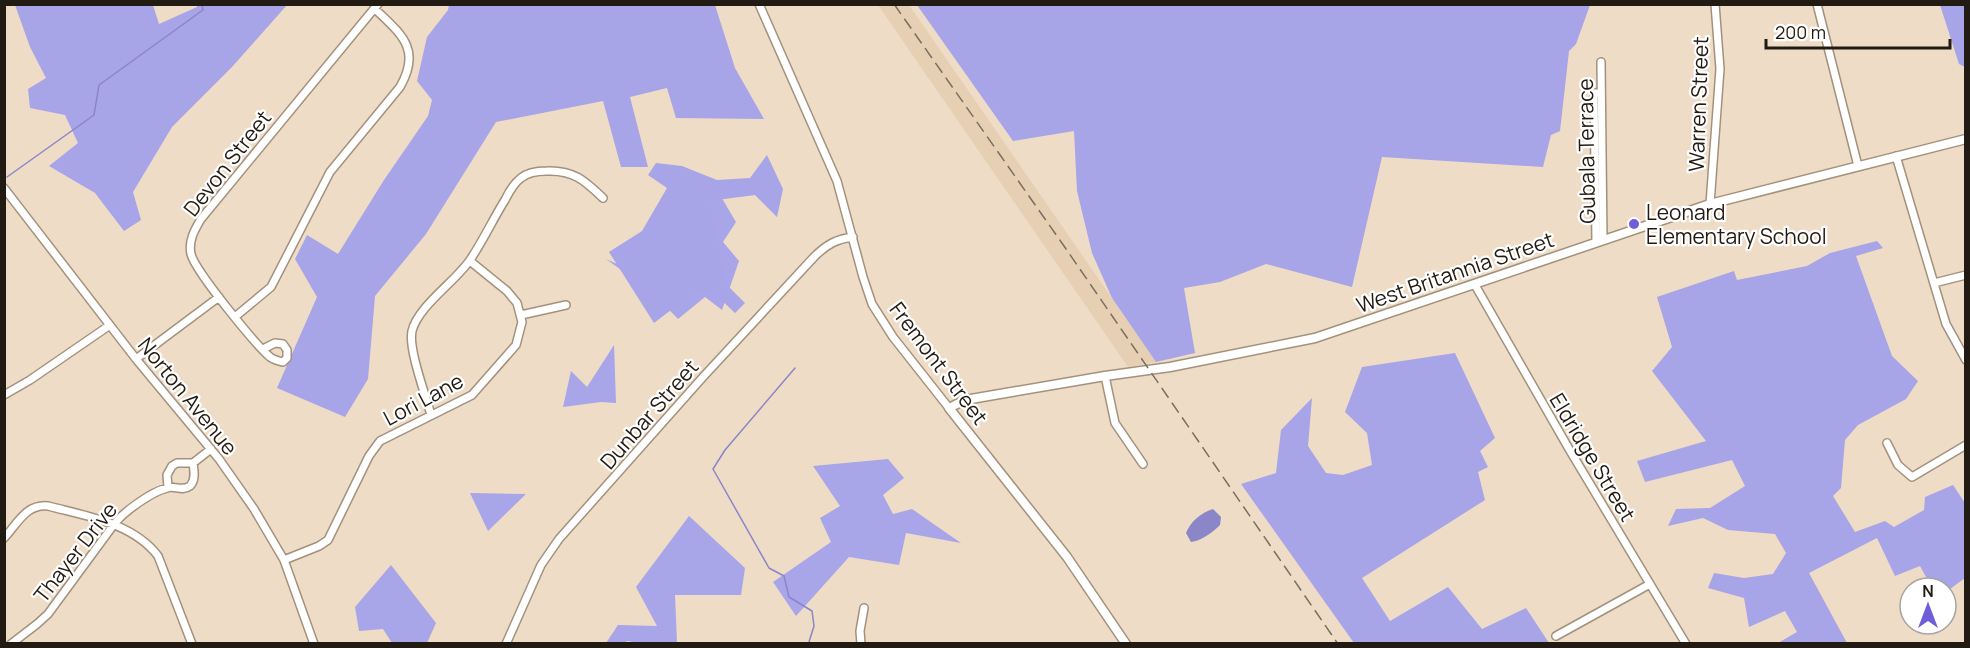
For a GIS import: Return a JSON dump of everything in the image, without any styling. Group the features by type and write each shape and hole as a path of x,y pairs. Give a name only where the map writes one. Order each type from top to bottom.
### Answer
{"street":[{"name":"Fremont Street","path":"759,4 834,173 843,197 863,277 875,309 893,337 1067,557 1126,644"},
{"name":"Warren Street","path":"1710,204 1720,69 1715,4"},
{"path":"1817,4 1858,166"},
{"path":"236,316 271,287 330,172 400,87 406,76 410,60 406,42 376,7"},
{"name":"Devon Street","path":"263,349 197,267 191,254 190,244 195,229 214,203 376,7"},
{"name":"Gubala Terrace","path":"1600,241 1601,62"},
{"name":"Gubala Terrace","path":"1600,241 1594,93 1601,93"},
{"name":"West Britannia Street","path":"949,408 965,400 1170,367 1315,338 1710,204 1965,139"},
{"path":"1896,156 1947,328 1965,360"},
{"path":"431,416 412,347 413,329 419,316 470,261 511,189 522,177 542,171 568,173 585,182 603,198"},
{"name":"Norton Avenue","path":"4,188 136,359 211,449 254,508 284,560 314,644"},
{"name":"Dunbar Street","path":"506,644 537,571 560,539 823,248 836,240 853,237"},
{"path":"470,261 507,291 517,303 521,315 566,305"},
{"path":"1934,283 1965,275"},
{"name":"Eldridge Street","path":"1475,285 1536,393 1686,644"},
{"path":"136,359 219,297"},
{"name":"Lori Lane","path":"284,560 328,540 369,456 380,441 468,397 481,386 516,345 521,326 521,315"},
{"path":"4,395 30,380 110,325"},
{"path":"1105,376 1115,423 1143,464"},
{"path":"1887,443 1898,465 1912,477 1965,445"},
{"path":"168,487 167,475 171,466 177,463 193,463 211,449"},
{"name":"Thayer Drive","path":"11,644 48,614 115,523 132,507 168,487 183,489 191,484 194,478 193,463"},
{"path":"4,538 30,509 39,506 115,523 149,546 158,556 192,644"},
{"path":"1556,636 1650,584"},
{"path":"861,644 860,632 864,608"}],"shaded area":[{"path":"15,5 153,5 159,24 197,5 287,5 232,67 172,127 133,192 141,220 124,231 95,193 49,166 78,143 65,115 30,108 28,89 46,78 30,47"},
{"path":"449,5 715,5 735,68 764,119 676,118 667,88 630,97 648,167 621,167 603,101 496,122 426,234 375,296 368,379 345,417 277,388 317,297 295,259 307,235 338,254 384,180 428,116 432,100 417,81 427,37 448,10"},
{"path":"878,5 909,5 1156,362 1128,367"},
{"path":"917,5 1590,5 1576,44 1569,51 1560,131 1551,135 1543,167 1382,157 1352,287 1266,264 1220,282 1184,288 1195,353 1156,362 1112,298 1092,253 1077,191 1074,131 1013,141"},
{"path":"1940,5 1965,5 1965,67 1959,64"},
{"path":"767,155 783,189 777,217 755,195 709,201 726,284 745,303 735,313 712,291 697,290 654,323 609,252 642,231 667,188 648,175 656,163 682,166 717,180 750,178"},
{"path":"717,190 736,222 723,242 739,261 722,310 705,297 678,319 653,293 606,259 659,283 656,247"},
{"path":"1877,241 1883,248 1856,256 1892,356 1918,381 1906,399 1858,425 1845,440 1841,488 1833,496 1855,532 1885,521 1894,527 1924,510 1925,497 1953,485 1965,503 1965,578 1958,583 1958,576 1925,576 1920,566 1895,576 1877,538 1809,573 1847,643 1778,643 1797,632 1785,611 1749,627 1744,598 1708,588 1714,573 1744,578 1773,574 1786,553 1775,534 1728,530 1703,518 1668,526 1676,509 1710,508 1745,486 1732,460 1645,482 1637,461 1706,441 1652,371 1672,347 1657,297 1734,271 1737,280 1807,266 1830,253"},
{"path":"614,345 616,403 601,402 563,407 571,371 587,387"},
{"path":"1455,353 1495,438 1480,451 1488,467 1478,472 1485,500 1362,578 1390,621 1448,587 1482,629 1526,608 1549,643 1354,643 1241,484 1276,473 1281,430 1312,398 1308,446 1326,473 1343,475 1372,465 1367,433 1345,412 1362,367"},
{"path":"888,459 904,478 883,495 893,514 912,509 961,543 906,533 899,565 849,557 796,616 773,582 831,542 820,518 840,506 813,466"},
{"path":"470,493 526,494 488,531"},
{"path":"1213,509 1221,517 1220,525 1207,536 1191,542 1186,533 1190,525 1201,515"},
{"path":"689,516 745,568 741,595 675,595 677,643 627,641 625,643 606,643 618,625 657,626 636,587"},
{"path":"391,565 436,623 427,643 392,643 383,629 359,631 355,607"}],"waterway":[{"path":"7,177 94,115 99,85 203,10 202,4"},
{"path":"795,368 725,450 713,469 769,568 784,576 789,597 812,611 814,626 809,642"}],"railway":[{"path":"894,4 1338,644"}],"place":[{"name":"Leonard Elementary School","path":"1634,224"}]}
